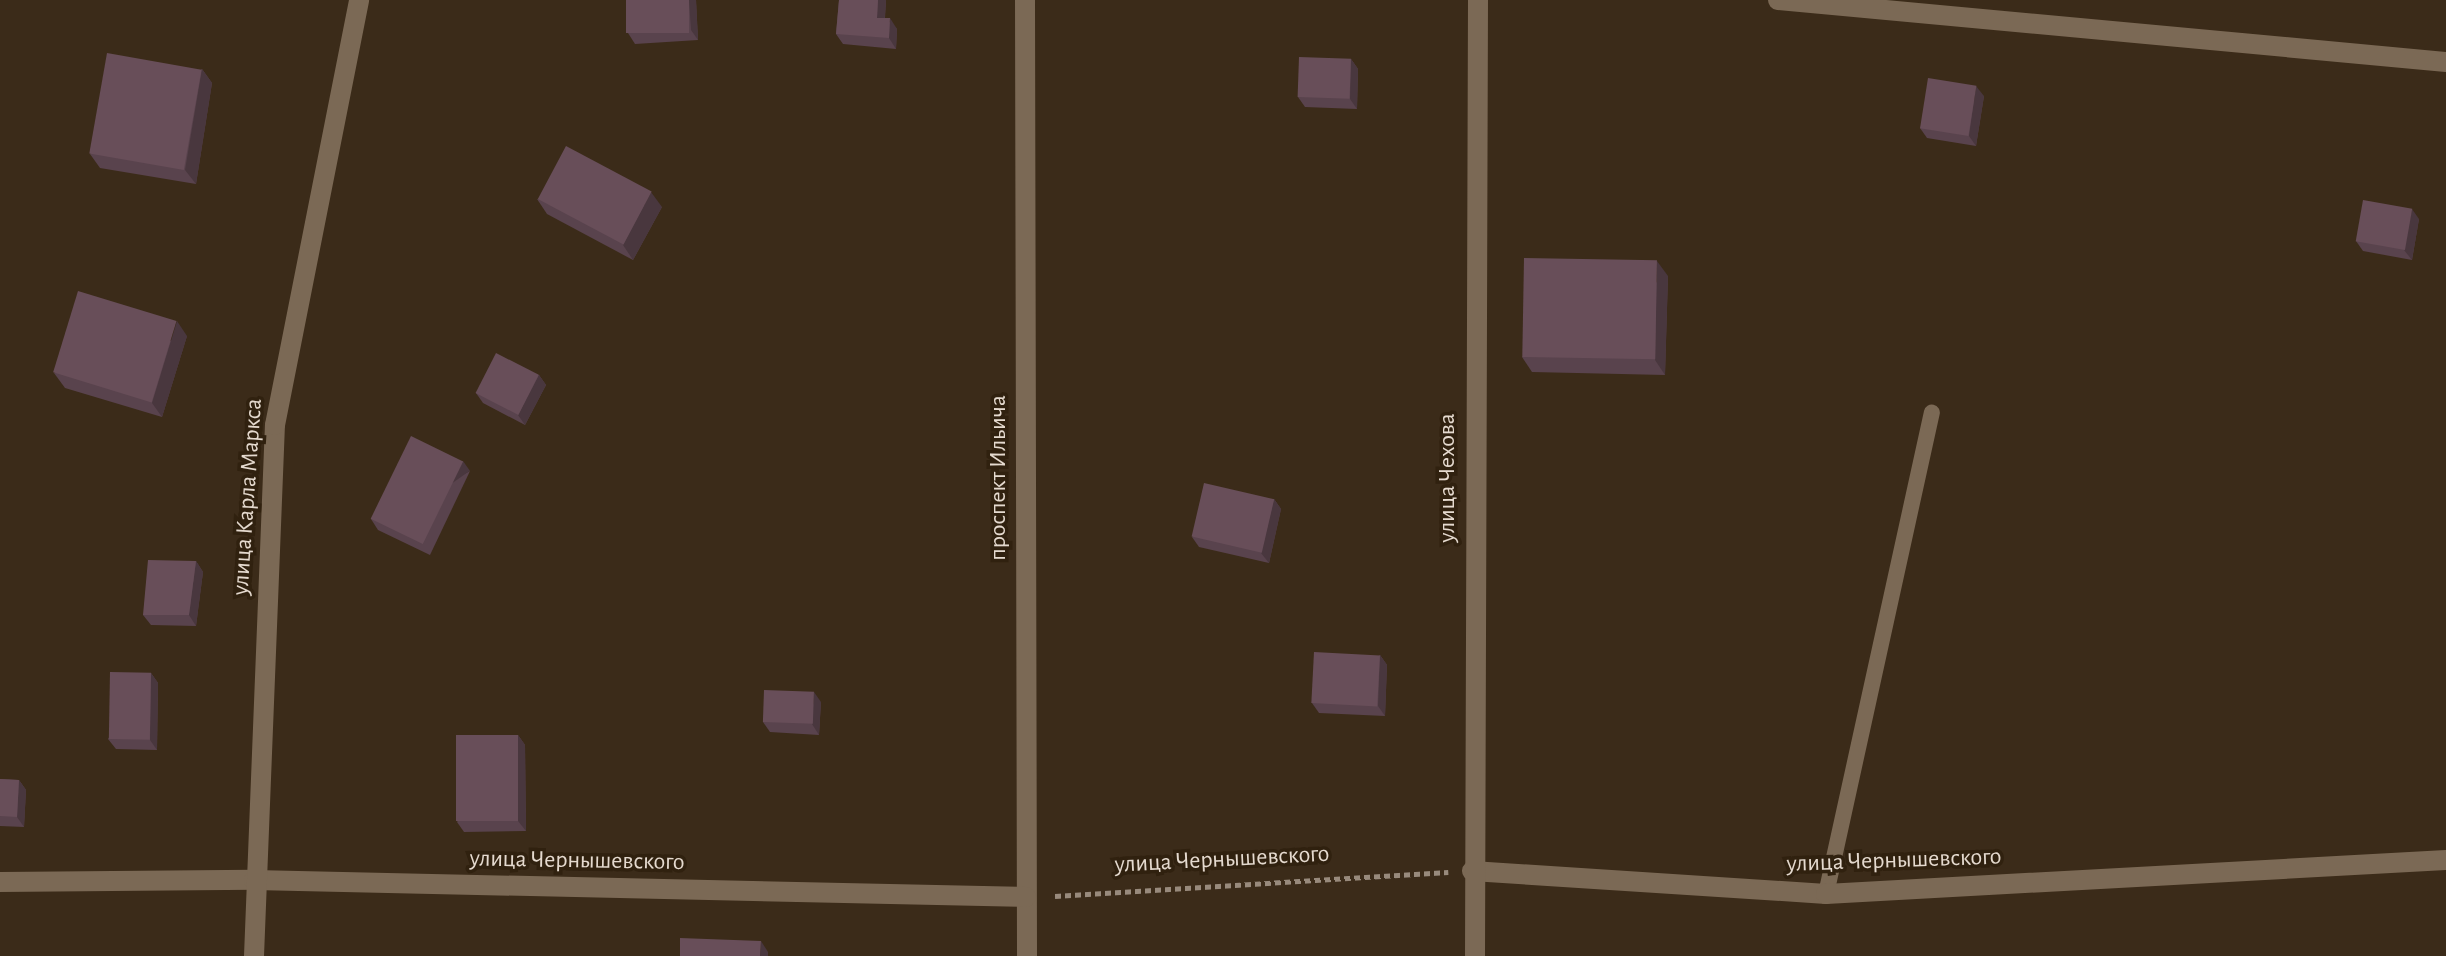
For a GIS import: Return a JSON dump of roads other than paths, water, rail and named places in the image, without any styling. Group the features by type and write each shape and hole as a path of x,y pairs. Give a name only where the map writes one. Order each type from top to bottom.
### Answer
{"street":[{"name":"улица Карла Маркса","path":"254,956 254,880 275,425 359,0"},
{"name":"проспект Ильича","path":"1025,0 1027,956"},
{"name":"улица Чехова","path":"1475,956 1472,871 1478,0"},
{"path":"1778,0 2446,62"},
{"name":"улица Чернышевского","path":"1472,871 1826,894 2446,860"},
{"name":"улица Чернышевского","path":"0,882 254,880 1026,897"}],"lane":[{"path":"1826,894 1932,413"}]}
